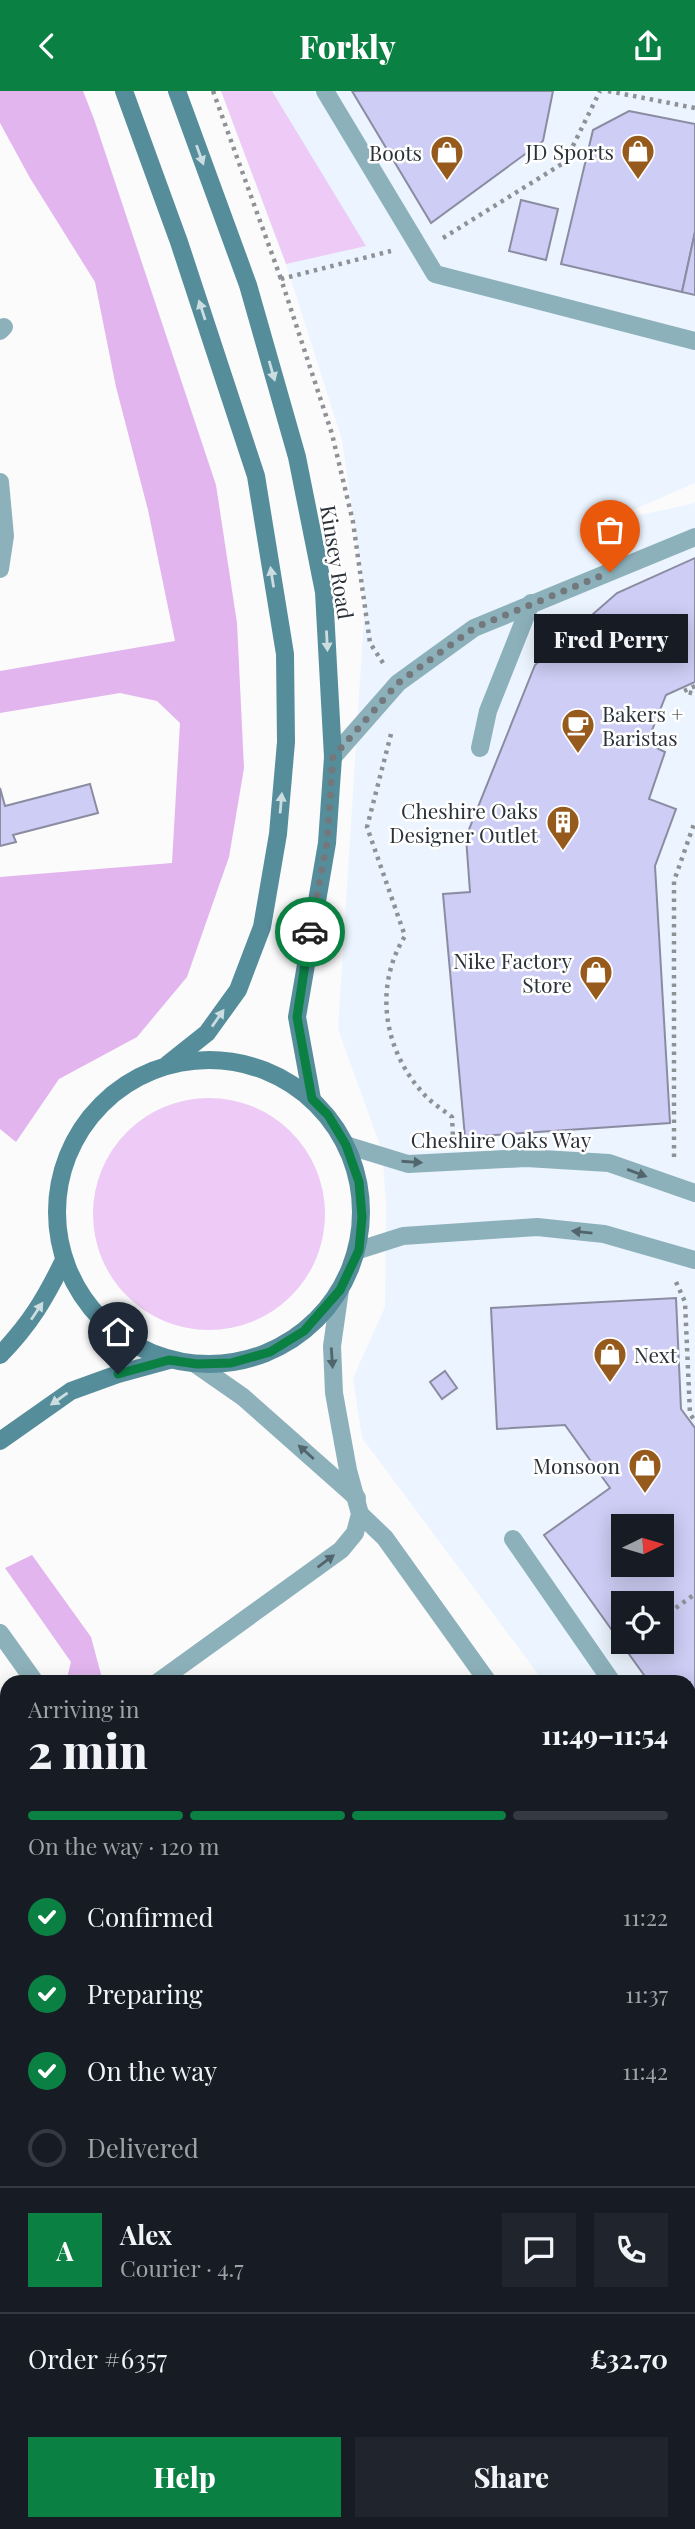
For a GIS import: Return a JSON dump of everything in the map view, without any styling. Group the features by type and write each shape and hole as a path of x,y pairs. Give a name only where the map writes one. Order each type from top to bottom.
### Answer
{"main road":[{"path":"124,91 179,242 256,476 285,654 285,755 278,834 262,927 238,990 207,1033 168,1064 122,1085 85,1120 63,1164 56,1213 64,1260 80,1295 104,1324 135,1346 169,1360 197,1364 231,1363 270,1352 304,1331 340,1290 359,1250 362,1217 359,1182 346,1145 328,1115 312,1099 280,1076 254,1065 211,1058 168,1064"},
{"name":"Kinsey Road","path":"177,91 248,285 297,457 324,591 333,757 327,843 297,1017 312,1099"},
{"path":"0,1355 31,1320 64,1260"},
{"path":"0,1440 71,1391 169,1360"}],"street":[{"path":"325,91 435,274 695,341"},
{"path":"0,482 3,536 0,569"},
{"path":"333,757 398,683 474,628 695,537"},
{"path":"480,748 488,711 531,603"},
{"name":"Cheshire Oaks Way","path":"346,1145 408,1164 526,1158 609,1163 695,1193"},
{"path":"359,1250 404,1236 537,1227 604,1234 689,1258"},
{"path":"168,1675 341,1550 355,1533 359,1506 348,1470 334,1393 331,1346 340,1290"},
{"path":"197,1364 243,1397 359,1506 483,1675"},
{"path":"513,1539 607,1675"},
{"path":"0,1633 30,1675"}],"path":[{"path":"213,91 281,279 332,434 353,522 370,643 388,669"},
{"path":"281,279 446,237 565,162 600,91"},
{"path":"608,91 695,108"},
{"path":"695,687 684,691 695,694"},
{"path":"392,729 367,827 405,936 394,954 386,984 389,1035 402,1063 422,1093 452,1117 454,1146"},
{"path":"662,1156 674,1158 674,881 695,821"},
{"path":"689,1258 676,1284 685,1302 690,1414 695,1421"},
{"path":"674,1609 695,1594"}],"shaded area":[{"path":"0,91 83,91 94,119 216,485 237,623 244,768 229,857 187,977 137,1037 59,1079 16,1142 0,1129 0,877 172,863 180,723 157,701 120,693 0,713 0,671 175,641 148,510 116,387 95,282 30,178 0,123"},
{"path":"221,91 272,91 366,246 286,264"},
{"name":"Cheshire Oaks Designer Outlet","path":"232,91 695,91 695,483 584,531 695,503 695,1675 539,1675 362,1438 353,1378 385,1307 386,1202 382,1151 338,1029 365,601 342,440 286,264 296,262"},
{"path":"209,1098 253,1107 291,1132 316,1170 325,1214 316,1258 291,1296 253,1321 209,1330 165,1321 127,1296 102,1258 93,1214 102,1170 127,1132 165,1107"},
{"path":"32,1555 91,1637 101,1675 68,1675 71,1662 5,1568"}],"building":[{"name":"Boots","path":"352,91 553,91 543,141 431,223"},
{"name":"JD Sports","path":"629,111 695,124 695,232 682,292 561,264 593,130"},
{"path":"521,200 558,209 546,260 509,251"},
{"path":"695,232 695,295 682,292"},
{"path":"604,519 612,537 591,546 583,528"},
{"name":"Cheshire Oaks Designer Outlet","path":"695,558 695,682 666,695 647,743 665,752 649,799 676,809 655,866 670,1123 465,1137 443,894 470,892 466,837 535,665 617,593"},
{"path":"90,784 98,813 13,835 16,842 0,846 0,788 5,806"},
{"path":"676,1298 681,1409 695,1428 695,1675 644,1675 629,1654 674,1654 674,1591 611,1591 611,1629 544,1535 610,1488 565,1425 497,1429 491,1308"},
{"path":"445,1371 457,1388 442,1399 430,1382"}],"way so far":[{"path":"310,932 327,843 333,757 398,683 474,628 610,572"}],"place":[{"name":"JD Sports","path":"638,181"},
{"name":"Boots","path":"447,182"},
{"name":"Fred Perry","path":"610,572"},
{"name":"Bakers + Baristas","path":"578,755"},
{"name":"Cheshire Oaks Designer Outlet","path":"563,852"},
{"name":"Nike Factory Store","path":"596,1002"},
{"name":"Next","path":"610,1384"},
{"name":"Monsoon","path":"645,1495"}],"route":[{"path":"118,1374 169,1360 197,1364 231,1363 270,1352 304,1331 340,1290 359,1250 362,1217 359,1182 346,1145 328,1115 312,1099 297,1017 310,932"}]}
